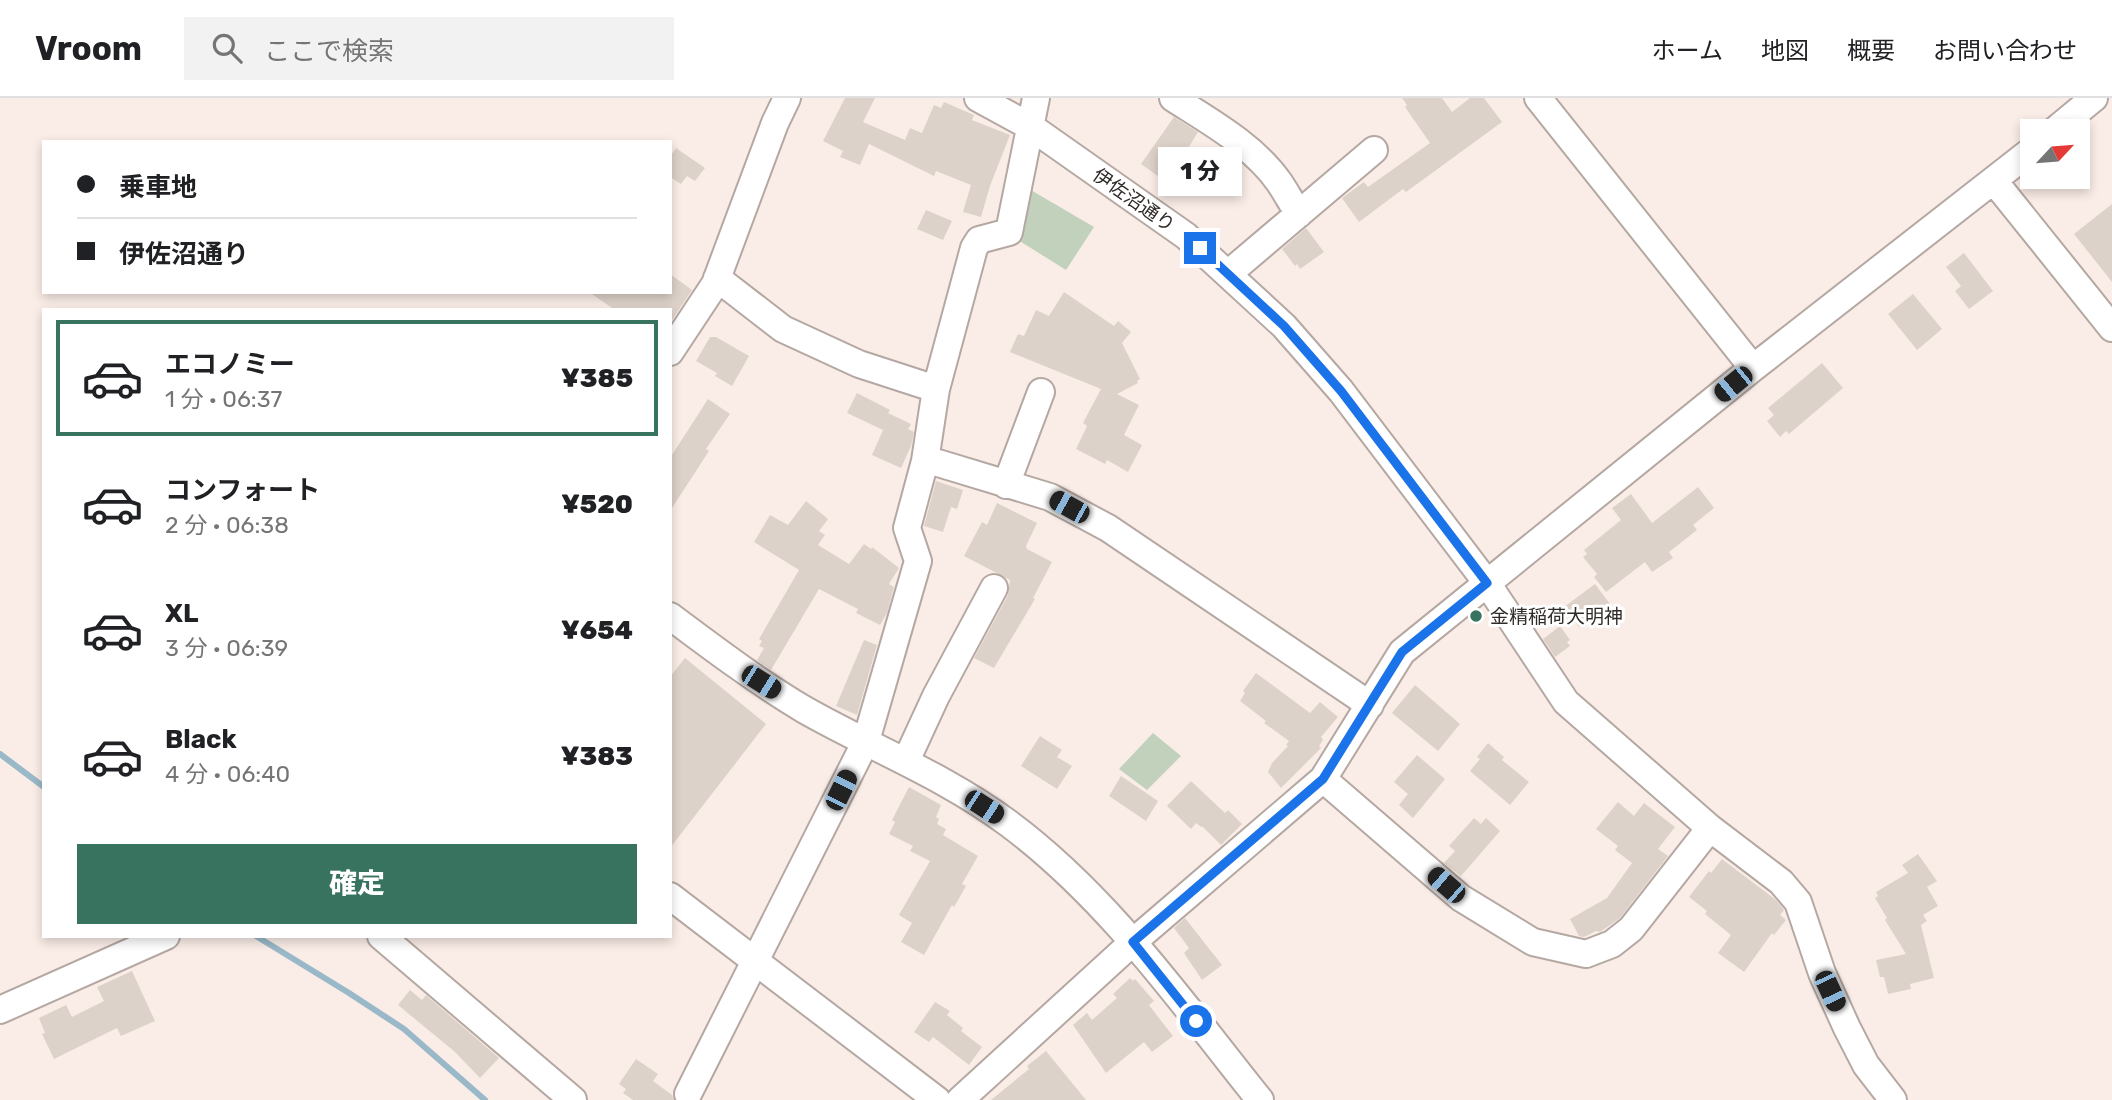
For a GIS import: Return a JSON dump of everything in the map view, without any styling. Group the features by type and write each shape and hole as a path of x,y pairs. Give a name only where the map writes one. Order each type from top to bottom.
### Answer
{"street":[{"path":"672,349 717,278 770,135 787,98"},
{"name":"伊佐沼通り","path":"978,98 1031,127 1186,236 1284,326 1341,391 1487,583 1566,702 1710,828 1781,882 1798,902 1822,973 1847,1028 1866,1065 1893,1100"},
{"path":"688,1094 866,741 918,561 907,528 925,461 936,389 974,248 979,240 1009,232 1037,98"},
{"path":"1173,98 1254,156 1278,181 1299,215"},
{"path":"1538,98 1753,368"},
{"path":"2069,119 2094,98"},
{"path":"1228,273 1374,150"},
{"path":"961,1100 1133,942 1323,779 1402,652 1753,368 2020,160"},
{"path":"1994,181 2112,328"},
{"path":"717,278 783,329 859,364 936,389"},
{"path":"1006,485 1041,392"},
{"path":"925,461 1050,497 1108,528 1370,705"},
{"path":"906,761 936,696 994,588"},
{"path":"672,617 761,682 806,710 941,780 1006,821 1048,855 1088,892 1133,942 1260,1100"},
{"path":"1323,779 1461,898 1533,942 1586,954 1612,944 1631,929 1710,828"},
{"path":"672,899 937,1100"},
{"path":"0,1010 162,938"},
{"path":"383,938 573,1100"}],"green space":[{"path":"1024,186 1094,227 1066,270 1018,240"},
{"path":"1153,733 1181,756 1147,790 1119,769"}],"building":[{"path":"845,98 875,98 863,122 905,140 910,128 922,133 934,105 941,108 944,102 974,115 972,120 1010,135 981,217 963,212 971,185 936,171 934,176 869,144 860,165 840,157 843,151 823,141"},
{"path":"1402,98 1442,98 1452,112 1470,98 1484,98 1502,122 1406,192 1403,189 1359,222 1342,198 1364,182 1368,187 1430,143 1405,107 1407,105"},
{"path":"1174,117 1198,132 1179,163 1182,166 1169,184 1141,164"},
{"path":"676,148 705,168 695,181 687,176 681,184 672,178 672,154"},
{"path":"2112,204 2112,282 2074,234"},
{"path":"926,210 952,221 943,240 917,229"},
{"path":"1306,228 1324,252 1300,269 1282,249"},
{"path":"1964,253 1993,291 1969,309 1955,291 1961,286 1946,267"},
{"path":"672,275 692,290 672,320 672,308 612,308 592,294 672,294"},
{"path":"1064,292 1114,326 1118,321 1131,332 1122,343 1140,379 1138,383 1117,394 1139,405 1124,435 1142,445 1128,472 1107,460 1105,464 1076,449 1087,426 1083,423 1101,389 1010,352 1018,334 1024,336 1036,310 1049,316"},
{"path":"1913,294 1942,329 1917,350 1888,314"},
{"path":"710,337 716,337 749,356 732,386 715,376 717,373 696,361"},
{"path":"1822,363 1843,388 1789,434 1786,431 1780,437 1767,421 1774,415 1768,408"},
{"path":"857,393 911,424 908,429 914,432 911,446 901,468 872,455 883,430 847,413"},
{"path":"708,399 730,414 672,508 672,455"},
{"path":"936,481 963,490 957,509 951,507 943,532 924,526"},
{"path":"1698,487 1714,508 1693,525 1697,530 1669,552 1673,558 1652,572 1645,562 1606,592 1594,577 1597,574 1583,557 1587,554 1584,550 1621,520 1612,508 1631,494 1652,523"},
{"path":"806,501 828,519 819,531 825,535 818,545 849,564 864,544 899,568 889,584 894,587 887,613 880,625 856,613 858,609 819,589 771,670 757,660 764,648 759,646 762,641 759,639 799,570 754,542 770,515 788,525"},
{"path":"997,503 1037,523 1027,549 1052,562 1033,598 1035,599 994,668 974,658 1008,595 1010,580 964,556 982,522 987,525"},
{"path":"1595,584 1610,604 1579,627 1564,607"},
{"path":"1560,626 1570,640 1567,642 1570,646 1555,657 1543,639"},
{"path":"864,640 877,645 857,715 836,706"},
{"path":"685,658 766,724 672,845 672,674"},
{"path":"1256,673 1310,713 1320,702 1338,717 1321,737 1321,748 1281,788 1268,772 1289,741 1240,701 1245,693 1243,691"},
{"path":"1415,685 1460,724 1438,751 1392,713"},
{"path":"1040,736 1062,750 1057,757 1072,766 1057,789 1021,766"},
{"path":"1488,743 1504,757 1502,760 1529,782 1510,805 1470,771"},
{"path":"1417,755 1445,779 1413,818 1399,805 1408,794 1394,782"},
{"path":"1121,776 1158,801 1146,821 1109,796"},
{"path":"1191,781 1225,813 1228,810 1242,824 1221,845 1202,826 1196,823 1191,829 1167,806"},
{"path":"909,787 941,805 936,817 939,819 937,824 946,829 943,835 978,856 962,884 966,886 924,955 901,942 912,923 899,915 930,861 910,851 913,846 889,834 895,822 892,820"},
{"path":"1618,802 1634,816 1644,803 1675,827 1658,849 1668,856 1620,918 1600,932 1579,936 1570,919 1607,898 1632,863 1615,850 1618,846 1596,829"},
{"path":"1474,818 1481,824 1486,818 1500,831 1461,876 1444,863 1455,851 1449,846"},
{"path":"1918,854 1937,881 1927,887 1938,906 1923,915 1927,921 1921,925 1934,978 1910,984 1911,989 1888,994 1876,960 1906,954 1885,920 1887,918 1875,898 1878,896 1876,892 1908,873 1902,865"},
{"path":"1722,859 1776,900 1784,910 1780,915 1786,920 1774,935 1772,933 1744,972 1718,953 1731,935 1689,897"},
{"path":"1185,918 1222,965 1202,980 1184,953 1189,948 1174,928"},
{"path":"132,971 155,1021 121,1036 117,1028 54,1059 42,1034 45,1033 39,1018 66,1005 72,1017 104,1001 97,987"},
{"path":"1130,978 1133,981 1135,979 1154,1001 1149,1005 1173,1036 1152,1052 1144,1042 1106,1073 1073,1025 1087,1013 1092,1020 1117,998 1113,994"},
{"path":"410,990 422,1000 426,995 499,1058 480,1078 455,1052 398,1005"},
{"path":"935,1002 950,1011 947,1015 963,1028 961,1031 982,1047 969,1065 933,1037 929,1042 914,1032"},
{"path":"1046,1051 1086,1100 991,1100 1029,1069 1027,1066"},
{"path":"636,1059 658,1074 653,1081 672,1095 674,1100 633,1100 623,1093 626,1089 619,1084"}],"waterway":[{"path":"0,754 42,786"},
{"path":"259,938 404,1029 485,1100"}],"place":[{"name":"金精稲荷大明神","path":"1476,616"}],"route":[{"path":"1196,1021 1133,942 1323,779 1402,652 1487,583 1341,391 1284,326 1200,248"}]}
